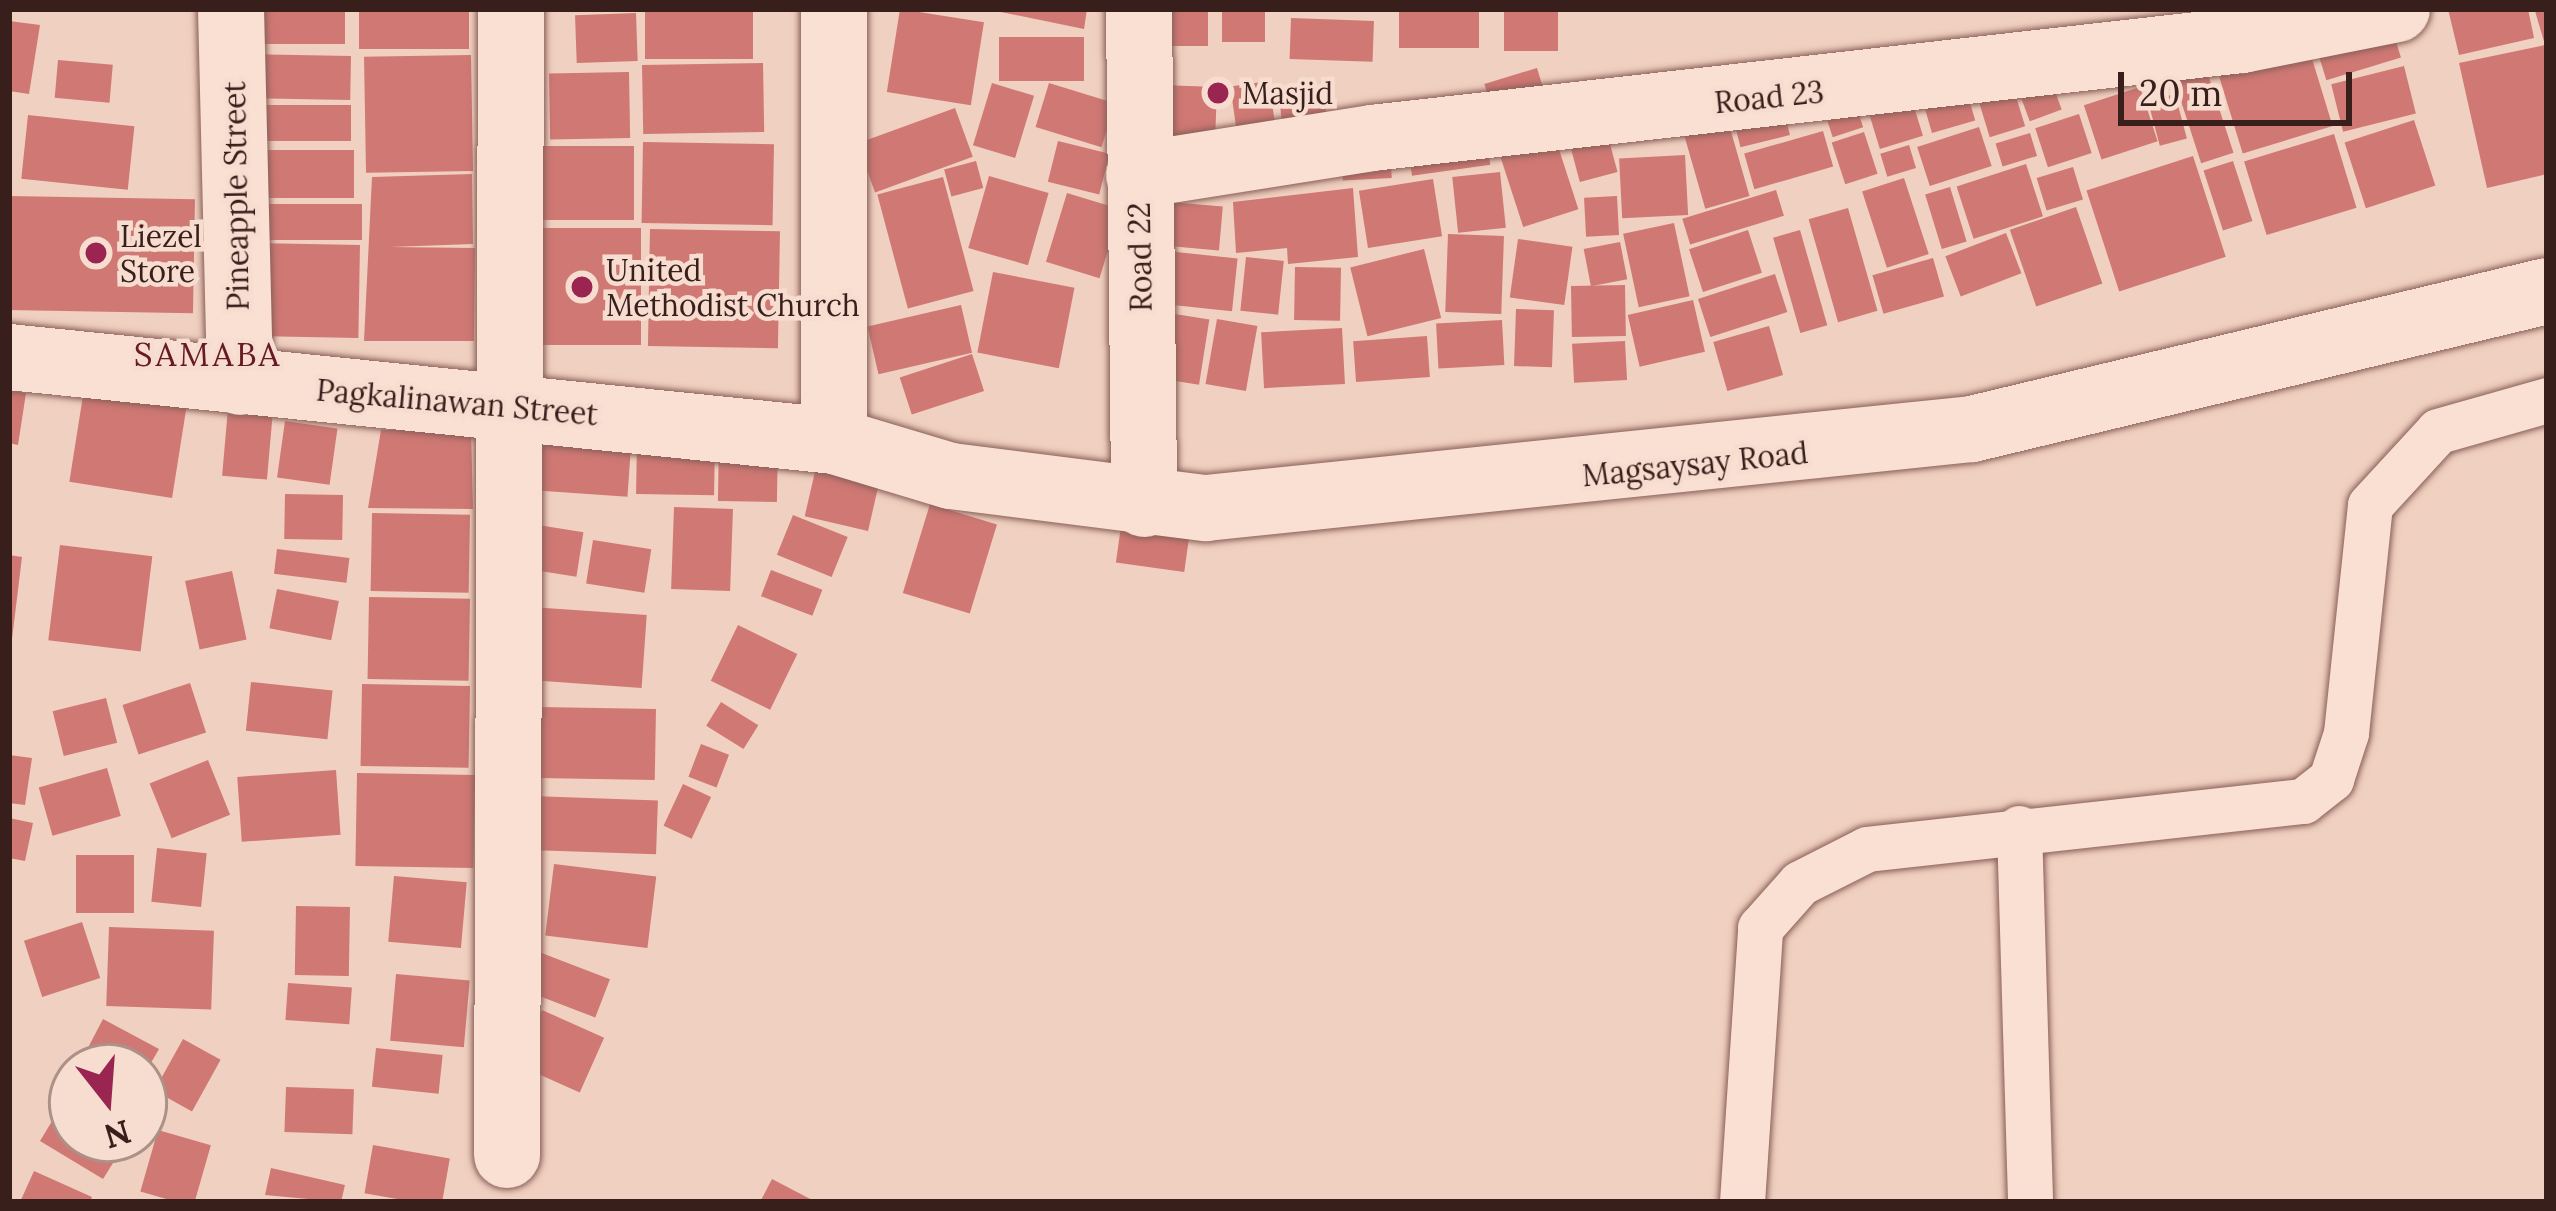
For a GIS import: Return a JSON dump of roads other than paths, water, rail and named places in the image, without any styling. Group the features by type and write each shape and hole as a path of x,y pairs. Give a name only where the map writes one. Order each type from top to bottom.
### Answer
{"street":[{"name":"Pineapple Street","path":"231,9 241,382"},
{"path":"507,1155 511,9"},
{"path":"834,9 834,441"},
{"name":"Road 22","path":"1139,9 1144,504"},
{"name":"Road 23","path":"1139,175 1372,137 2242,40 2397,9"},
{"name":"Magsaysay Road","path":"834,441 951,476 1144,504 1379,497 1972,429 2547,291"},
{"name":"Pagkalinawan Street","path":"9,357 512,404 834,441"}],"lane":[{"path":"1742,1202 1760,928 1800,883 1867,849 2019,828 2137,826 2303,801 2331,779 2370,505 2438,430 2547,400"},
{"path":"2019,828 2030,1202"}],"place":[{"name":"Masjid","path":"1218,93"},
{"name":"Liezel Store","path":"96,253"},
{"name":"United Methodist Church","path":"582,287"}],"district":[{"name":"SAMABA","path":"208,355"}]}
